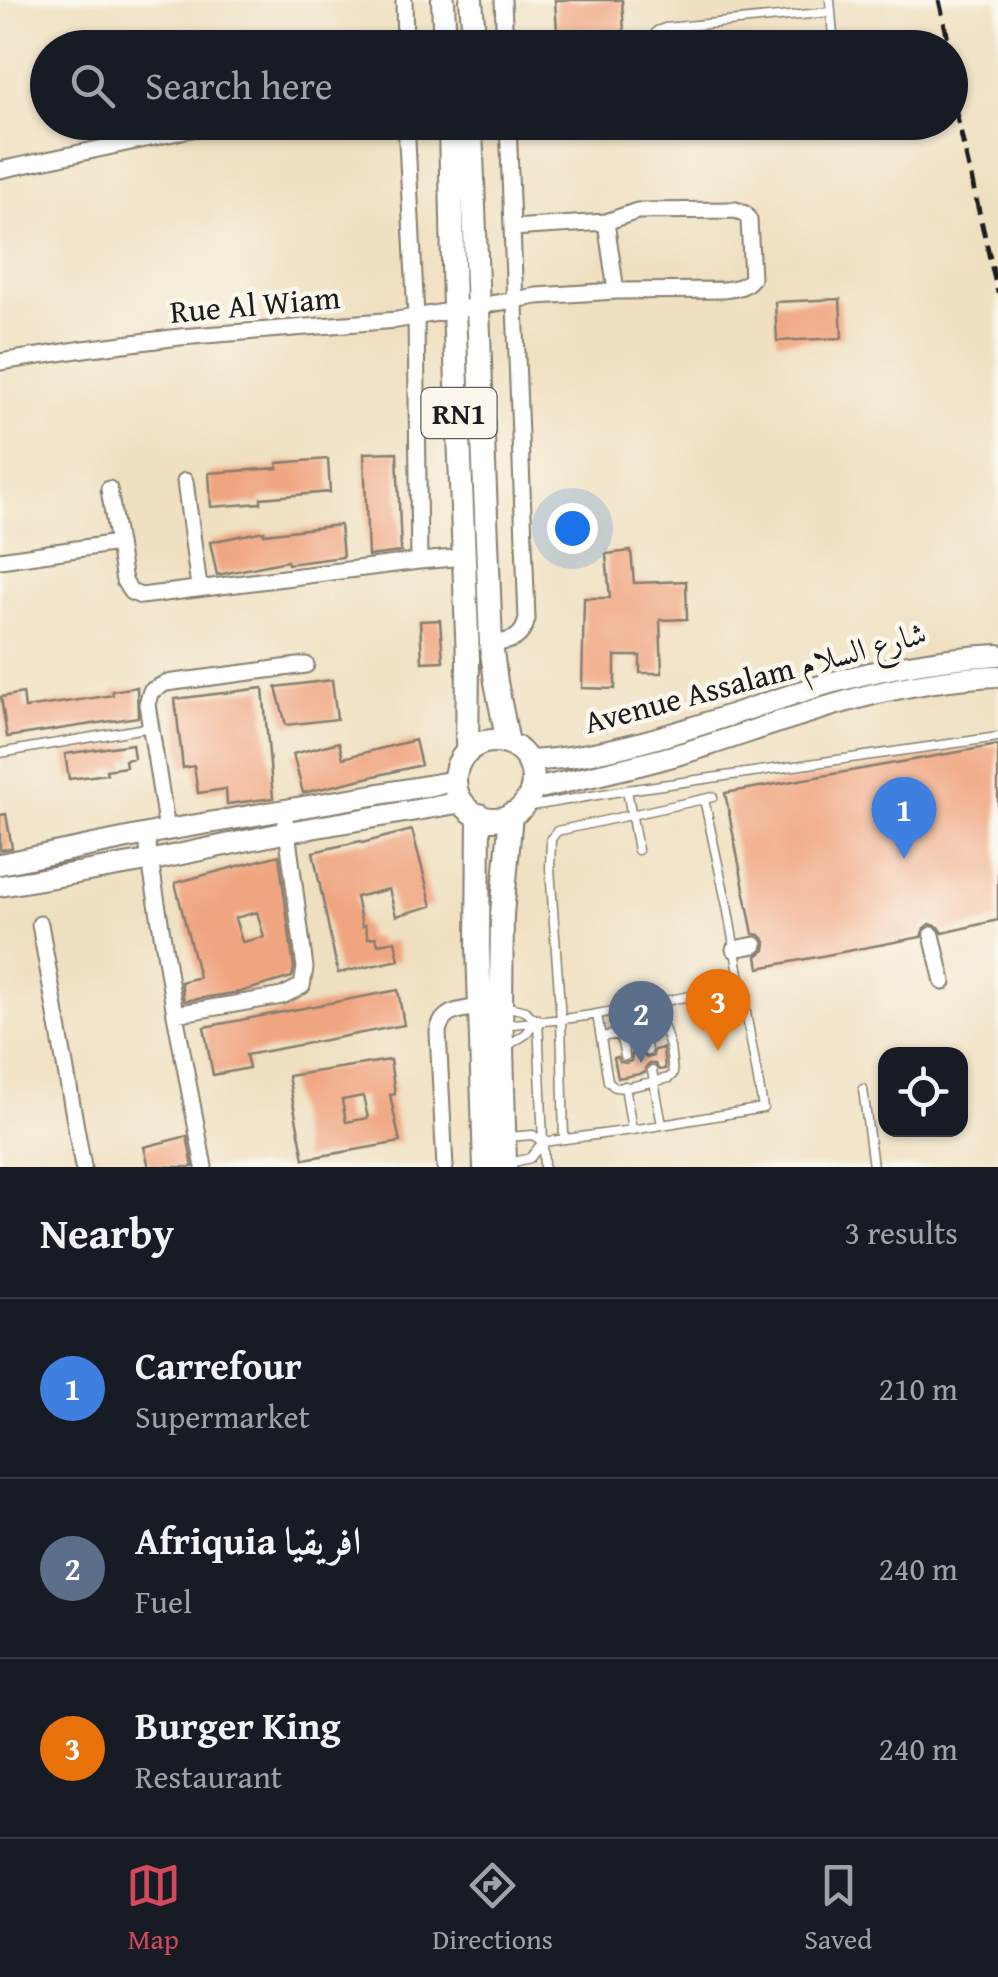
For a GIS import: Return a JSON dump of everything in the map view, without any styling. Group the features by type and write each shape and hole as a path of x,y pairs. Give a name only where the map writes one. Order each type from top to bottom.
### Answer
{"main road":[{"path":"443,0 444,30"},
{"path":"470,0 472,30"},
{"name":"RN1","path":"462,140 468,659 467,752 458,768 466,799 478,946 497,1021 504,1138 498,1166"},
{"name":"RN1","path":"466,307 492,644 508,744"},
{"path":"467,752 486,742 508,744 528,761"},
{"name":"RN1","path":"498,1166 497,1021 502,914 520,804 533,778 528,761"},
{"path":"466,799 495,818 520,804"}],"street":[{"path":"404,0 405,30"},
{"path":"503,0 504,30"},
{"path":"0,170 141,140"},
{"path":"407,140 416,316 419,561"},
{"path":"492,644 520,636 527,619 508,140"},
{"name":"Rue Al Wiam","path":"0,362 180,337 416,316 514,300 616,291 724,290 744,285 752,278 748,220 742,212 724,208 637,211 606,222"},
{"path":"512,228 606,222 616,291"},
{"path":"185,481 199,587"},
{"path":"109,489 124,581 130,592 149,596 466,557"},
{"path":"0,560 118,542"},
{"name":"Avenue Assalam شارع السلام","path":"528,761 622,747 681,733 877,671 956,657 998,655"},
{"path":"167,830 148,695 166,683 306,664"},
{"name":"Avenue Assalam شارع السلام","path":"520,804 878,691 998,676"},
{"path":"0,864 167,830 286,822 466,799"},
{"path":"0,886 148,861 286,822"},
{"path":"175,1014 282,996 302,986 305,968 286,822"},
{"path":"146,835 204,1167"},
{"path":"40,924 83,1167"},
{"path":"932,935 943,982"},
{"path":"734,950 755,945"},
{"path":"445,1167 440,1023 457,1010 497,1021"}],"lane":[{"path":"830,0 832,30"},
{"path":"660,30 831,12"},
{"path":"0,753 151,728"},
{"path":"520,804 998,737"},
{"path":"627,790 638,850"},
{"path":"498,1166 530,1158 543,1142 632,1130 762,1108 709,798 558,831 551,838 564,1139"},
{"path":"497,1021 561,1020 742,985"},
{"path":"497,1021 525,1011 537,1019"},
{"path":"597,1014 601,1037 610,1084 653,1076 669,1078 673,1074 664,1028 601,1037"},
{"path":"497,1021 528,1032 537,1019"},
{"path":"537,1019 544,1167"},
{"path":"643,1030 647,1051"},
{"path":"620,1034 625,1056"},
{"path":"653,1076 662,1125"},
{"path":"628,1082 632,1130"},
{"path":"863,1089 873,1167"},
{"path":"504,1138 533,1134 543,1142"}],"building":[{"path":"555,0 622,0 624,30 557,30"},
{"path":"840,299 842,338 777,341 775,302"},
{"path":"397,452 401,552 368,556 364,453"},
{"path":"328,459 330,492 211,507 209,473 278,468 277,463"},
{"path":"340,525 343,557 288,564 287,561 217,575 210,542 264,531"},
{"path":"631,551 634,583 686,581 687,619 660,620 662,673 640,673 640,656 615,656 615,689 582,688 584,598 610,598 606,554"},
{"path":"440,620 443,661 422,662 420,621"},
{"path":"332,680 337,719 286,725 276,687"},
{"path":"137,687 138,717 7,737 1,697 23,693 25,708 113,695 112,691"},
{"path":"263,688 273,798 227,804 226,789 198,793 194,766 183,768 175,699"},
{"path":"415,740 421,765 303,793 293,754 339,742 343,758"},
{"path":"132,744 134,758 125,760 126,767 69,779 65,754"},
{"path":"998,745 998,920 943,933 930,924 921,937 759,968 757,956 765,950 766,942 753,934 725,793"},
{"path":"6,814 12,848 0,850 0,815"},
{"path":"412,830 432,906 396,916 389,889 356,897 368,938 376,937 378,944 395,941 399,960 338,973 313,852"},
{"path":"279,855 292,977 240,992 184,1001 181,982 199,977 175,883","holes":["257,912 264,937 242,942 235,918"]},
{"path":"398,990 404,1025 246,1055 249,1068 213,1075 204,1027"},
{"path":"663,1048 665,1069 650,1064 645,1073 618,1078 614,1058 626,1063 631,1061 632,1054 640,1053 647,1058 653,1056 654,1050"},
{"path":"390,1060 395,1094 390,1095 400,1142 304,1159 288,1076","holes":["363,1096 368,1118 346,1122 342,1100"]},
{"path":"187,1136 193,1167 149,1167 144,1147"}],"railway":[{"path":"939,0 946,30"},
{"path":"962,140 998,293"}],"place":[{"name":"Carrefour","path":"904,859"},
{"name":"Burger King","path":"718,1051"},
{"name":"Afriquia افريقيا","path":"641,1063"}]}
